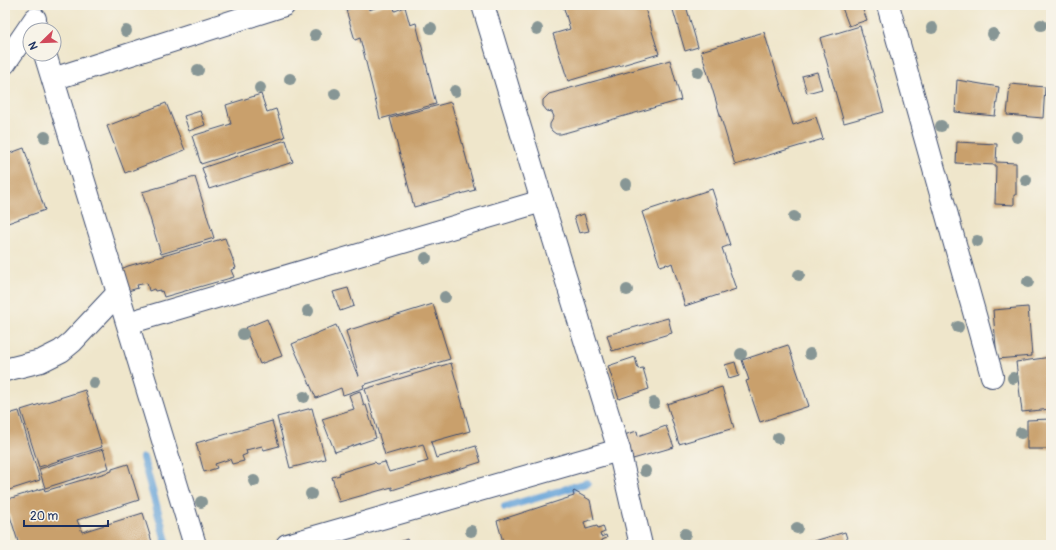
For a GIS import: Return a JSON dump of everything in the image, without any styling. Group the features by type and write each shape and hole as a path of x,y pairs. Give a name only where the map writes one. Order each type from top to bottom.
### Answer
{"street":[{"path":"53,79 284,5"},
{"path":"482,5 619,450 640,545"},
{"path":"888,5 992,376"},
{"path":"5,63 35,18"},
{"path":"48,62 195,545"},
{"path":"128,323 542,200"},
{"path":"5,370 41,361 61,351 72,342 118,293"},
{"path":"287,545 619,450"}],"building":[{"path":"360,5 368,5 369,10 384,5 393,5 395,11 405,7 410,25 416,23 436,104 380,119 360,38 355,40 346,10"},
{"path":"563,5 644,5 659,54 568,81 553,34 570,29"},
{"path":"841,5 861,5 867,20 849,26"},
{"path":"686,6 698,47 685,51 673,10"},
{"path":"860,26 884,112 844,123 820,38"},
{"path":"764,32 793,125 816,117 823,139 735,165 701,51"},
{"path":"670,60 681,100 561,134 556,134 550,128 550,124 554,117 552,112 547,111 543,106 543,100 549,94"},
{"path":"817,72 822,89 807,93 802,76"},
{"path":"957,80 999,87 995,116 955,112"},
{"path":"1010,84 1045,87 1043,118 1007,115"},
{"path":"261,94 267,112 276,109 285,137 201,164 192,136 231,124 226,105"},
{"path":"451,102 475,190 414,207 390,118"},
{"path":"166,103 185,150 125,173 107,126"},
{"path":"200,111 205,125 189,131 184,116"},
{"path":"286,140 293,162 209,189 202,168"},
{"path":"957,142 997,144 996,162 1016,163 1016,195 1014,195 1014,205 995,204 996,165 956,163"},
{"path":"24,148 45,210 5,224 5,155"},
{"path":"195,177 214,238 161,254 142,192"},
{"path":"712,189 730,245 722,248 736,289 685,306 672,263 660,266 642,212"},
{"path":"584,214 589,231 579,233 574,217"},
{"path":"225,238 236,268 231,270 234,277 164,297 162,291 160,292 160,290 155,291 154,289 149,291 147,283 137,285 138,288 128,291 121,269"},
{"path":"348,288 354,306 340,311 333,292"},
{"path":"433,304 450,359 363,385 364,388 343,395 341,388 316,398 292,344 336,325 359,376 346,331"},
{"path":"1028,307 1032,356 997,359 993,310"},
{"path":"668,318 672,333 612,351 607,335"},
{"path":"267,319 282,356 260,364 245,328"},
{"path":"788,345 809,406 760,422 746,381 749,380 742,360"},
{"path":"635,357 638,369 643,368 649,389 619,399 608,366"},
{"path":"1051,357 1051,409 1022,412 1016,362"},
{"path":"735,362 739,376 729,379 725,365"},
{"path":"451,363 470,431 431,442 436,458 476,446 481,462 392,490 392,487 339,502 332,477 340,475 339,473 375,462 377,464 385,462 389,472 428,461 423,444 385,455 365,389"},
{"path":"722,387 734,428 679,444 667,404"},
{"path":"85,390 102,447 39,467 21,410"},
{"path":"360,391 376,438 335,452 322,419 354,409 349,395"},
{"path":"312,408 325,459 290,468 277,417"},
{"path":"19,411 40,480 6,491 8,497 5,498 5,415"},
{"path":"1051,419 1051,449 1027,449 1027,420"},
{"path":"272,421 279,446 264,450 262,446 246,450 247,454 242,456 244,461 232,464 230,459 215,464 217,468 204,472 196,443"},
{"path":"666,426 674,447 633,459 624,435 637,431 638,436"},
{"path":"103,449 109,468 45,488 39,469"},
{"path":"128,464 139,500 77,520 82,532 143,513 153,545 19,545 5,500 44,488 45,491 112,471 112,469"},
{"path":"574,491 590,500 594,519 584,522 586,529 603,526 605,532 600,534 601,537 606,535 607,538 602,540 602,542 591,545 504,545 497,521 574,496"},
{"path":"845,532 849,545 801,545"},
{"path":"407,539 409,545 392,545"}],"waterway":[{"path":"143,458 166,541"},
{"path":"505,507 587,483"}]}
